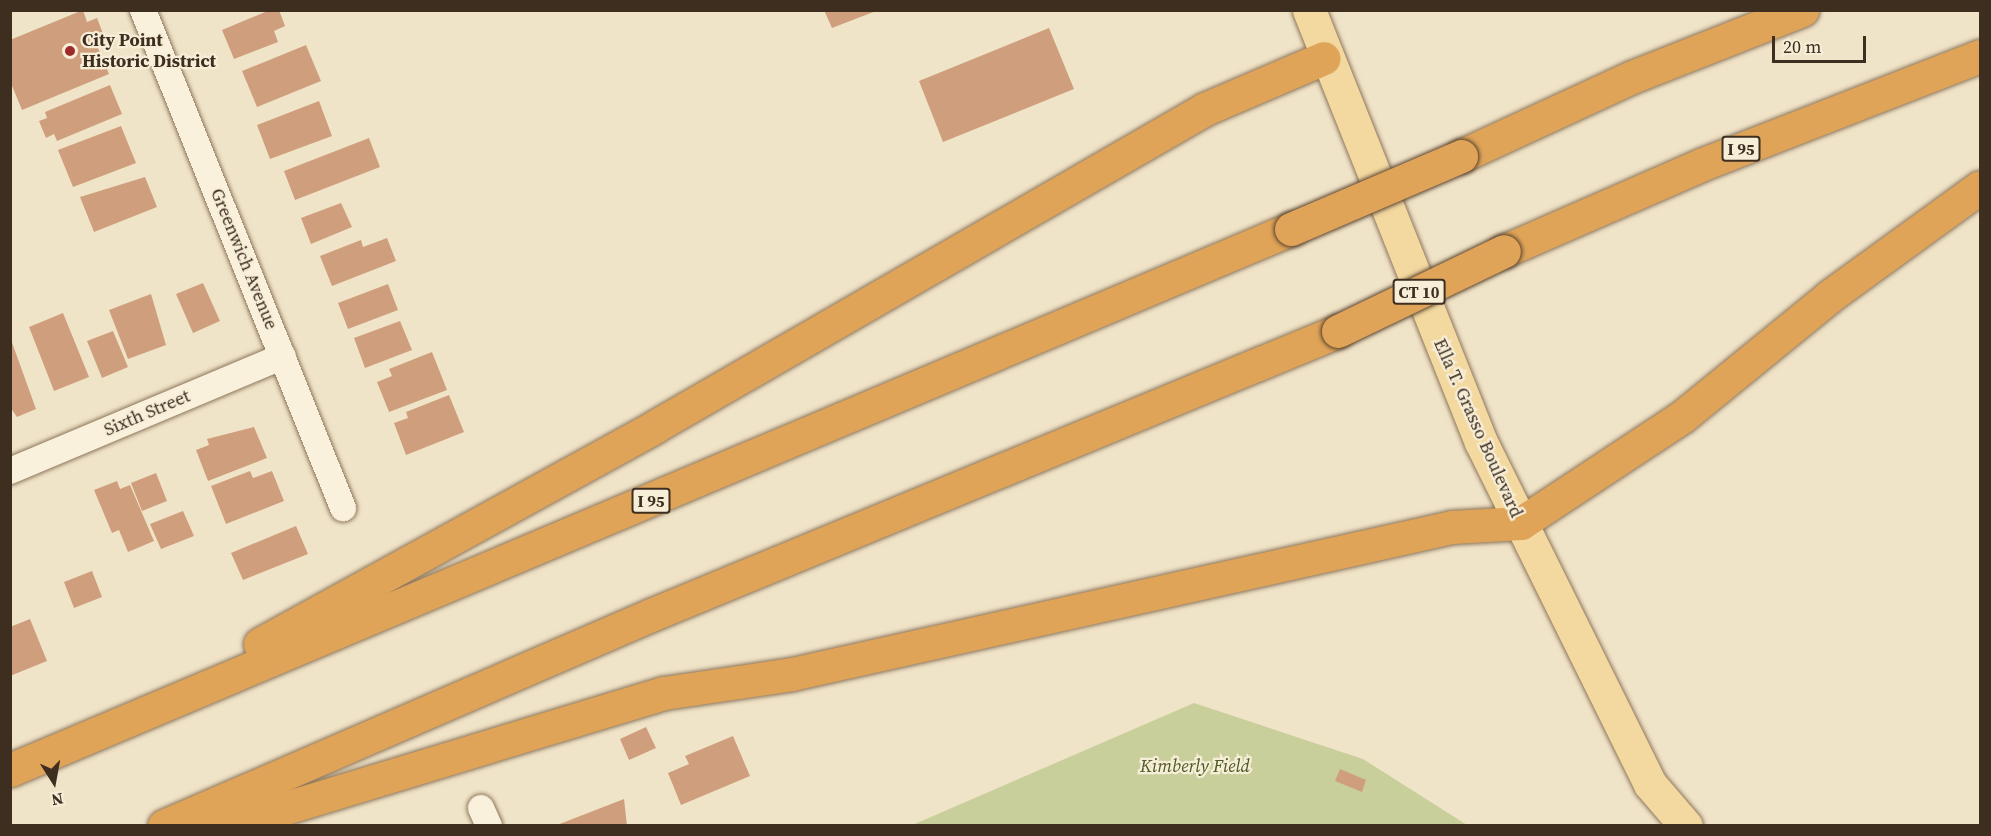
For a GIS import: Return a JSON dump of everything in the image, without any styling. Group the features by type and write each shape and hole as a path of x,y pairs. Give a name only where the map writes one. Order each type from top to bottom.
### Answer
{"highway":[{"name":"I 95","path":"10,770 1291,229 1461,156 1632,77 1802,10"},
{"name":"I 95","path":"164,825 651,615 1338,331 1504,250 1703,164 1980,56"},
{"path":"116,724 654,427 1206,109 1324,58"},
{"path":"226,825 664,693 792,674 1452,527 1521,523 1683,416 1830,296 1980,187"}],"main road":[{"name":"Ella T. Grasso Boulevard","path":"1309,10 1324,58 1481,442 1650,784 1686,825"}],"street":[{"name":"Greenwich Avenue","path":"143,10 343,508"},
{"name":"Sixth Street","path":"10,471 283,356"}],"green space":[{"name":"Kimberly Field","path":"1194,703 1363,759 1467,825 910,826"}],"building":[{"path":"83,10 87,22 97,18 107,44 98,48 109,74 22,110 10,81 10,40"},
{"path":"270,10 279,10 285,26 274,31 278,42 234,59 222,30"},
{"path":"824,10 876,10 876,11 832,28"},
{"path":"1049,28 1074,89 943,142 919,81"},
{"path":"306,45 321,81 257,107 242,71"},
{"path":"110,85 122,114 57,141 54,134 46,138 39,121 47,118 45,112"},
{"path":"319,101 332,136 270,159 257,125"},
{"path":"121,126 136,163 73,187 58,150"},
{"path":"369,138 380,167 295,200 284,171"},
{"path":"145,177 157,207 94,232 80,197"},
{"path":"341,203 352,227 311,244 301,218"},
{"path":"387,238 396,261 332,286 320,256 361,240 363,247"},
{"path":"203,283 220,321 193,333 176,294"},
{"path":"388,284 398,310 348,329 338,303"},
{"path":"151,294 166,345 128,359 109,310"},
{"path":"63,313 89,377 54,391 29,327"},
{"path":"400,321 412,350 365,368 354,338"},
{"path":"113,331 128,367 102,378 87,341"},
{"path":"10,337 36,409 17,417 10,407"},
{"path":"432,352 447,390 389,412 377,382 392,376 389,369"},
{"path":"449,395 464,432 406,455 394,423 408,418 406,412"},
{"path":"254,427 267,458 208,481 196,450 209,445 207,439"},
{"path":"250,471 253,478 272,471 284,501 226,524 211,486"},
{"path":"156,473 167,501 142,511 131,483"},
{"path":"117,481 120,489 130,485 154,541 128,552 119,530 112,533 94,490"},
{"path":"183,511 194,536 161,549 150,524"},
{"path":"296,526 308,554 243,580 231,553"},
{"path":"92,571 102,597 74,608 64,582"},
{"path":"30,619 47,661 10,676 10,627"},
{"path":"646,727 656,748 629,760 620,739"},
{"path":"733,736 750,776 681,805 668,773 689,764 685,756"},
{"path":"1340,769 1366,780 1362,792 1335,781"},
{"path":"624,799 627,826 557,826 557,825"}],"place":[{"name":"City Point Historic District","path":"70,51"}]}
